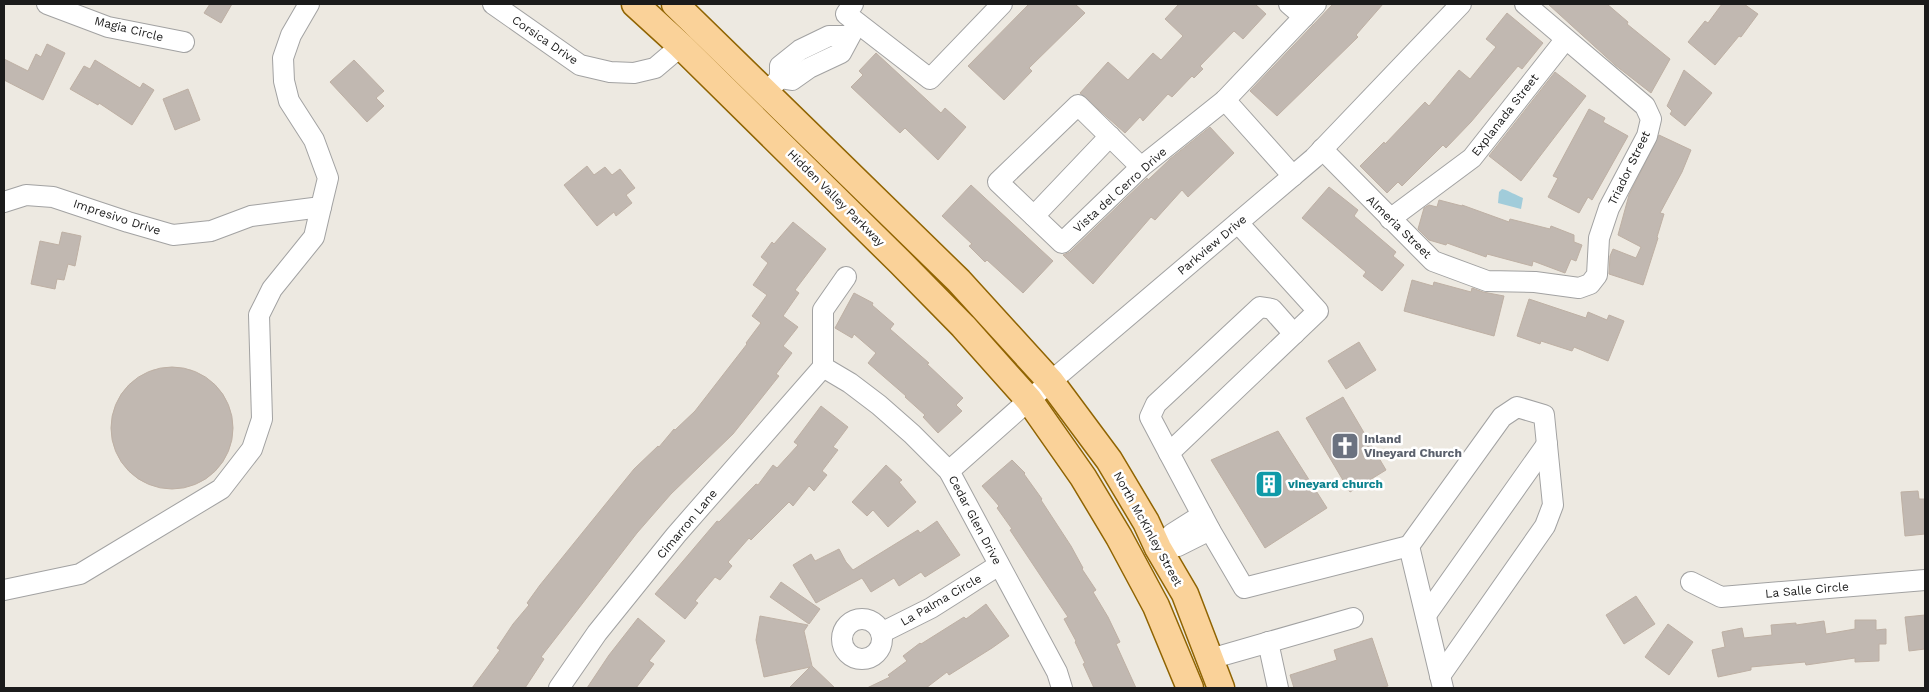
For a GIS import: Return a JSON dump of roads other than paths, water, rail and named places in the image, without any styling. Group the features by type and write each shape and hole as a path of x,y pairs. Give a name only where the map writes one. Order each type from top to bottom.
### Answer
{"main road":[{"name":"Hidden Valley Parkway","path":"634,4 655,14 681,46 796,158 963,326 1029,400"},
{"path":"675,4 773,85 1051,382"},
{"path":"773,85 763,96 761,102 765,111 784,131 796,158"},
{"name":"North McKinley Street","path":"1051,382 1109,460 1146,522 1158,548 1184,594 1221,688"},
{"path":"1029,400 1083,477 1119,537 1156,606 1190,688"}],"street":[{"name":"Magia Circle","path":"47,4 108,26 184,42"},
{"path":"4,590 80,574 221,490 252,449 262,419 259,315 272,289 314,237 328,178 314,140 289,101 284,81 283,58 291,34 310,4"},
{"name":"Corsica Drive","path":"493,4 580,65 610,72 634,73 655,68 681,46"},
{"path":"853,4 846,14 853,29 930,79 1002,4"},
{"name":"Parkview Drive","path":"949,471 1029,400 1293,176 1322,149 1461,4"},
{"name":"Triador Street","path":"1525,4 1565,40 1645,106 1651,119 1647,136 1609,208 1599,238 1597,275 1590,284 1579,288"},
{"name":"Vista del Cerro Drive","path":"1034,216 1062,243 1141,167 1225,100 1303,8"},
{"path":"773,85 780,66 800,50 829,36 853,29"},
{"path":"773,85 792,80 808,68 840,53 853,29"},
{"name":"Explanada Street","path":"1390,219 1472,158 1565,40"},
{"path":"816,42 828,58"},
{"path":"1225,100 1293,176"},
{"path":"1110,136 1034,216 998,182 1078,105 1110,136 1141,167"},
{"name":"Almeria Street","path":"1322,149 1433,260 1464,274 1487,281 1535,282 1579,288"},
{"name":"Impresivo Drive","path":"4,202 26,195 53,197 173,235 211,230 251,216 322,207"},
{"path":"1169,453 1318,311 1238,223"},
{"path":"823,367 823,310 846,277"},
{"path":"1294,334 1272,309 1260,307 1156,404 1150,417 1206,522 1244,588 1408,546 1502,417 1517,407 1544,416 1553,505 1545,526 1442,682"},
{"name":"Cedar Glen Drive","path":"823,367 850,383 879,405 912,434 949,471 1057,672 1062,688"},
{"name":"Cimarron Lane","path":"559,688 597,633 676,535 823,367"},
{"path":"1426,615 1546,444"},
{"path":"1158,548 1178,546 1206,522"},
{"path":"1408,546 1442,682"},
{"name":"La Palma Circle","path":"882,633 931,608 999,565"},
{"name":"La Salle Circle","path":"1691,582 1721,597 1925,580"},
{"path":"1210,659 1352,618"},
{"path":"1268,642 1278,688"}],"water":[{"path":"1502,189 1523,198 1521,209 1498,203 1499,192"}],"place":[{"name":"Inland Vineyard Church","path":"1345,446"},
{"name":"vineyard church","path":"1269,484"}]}
